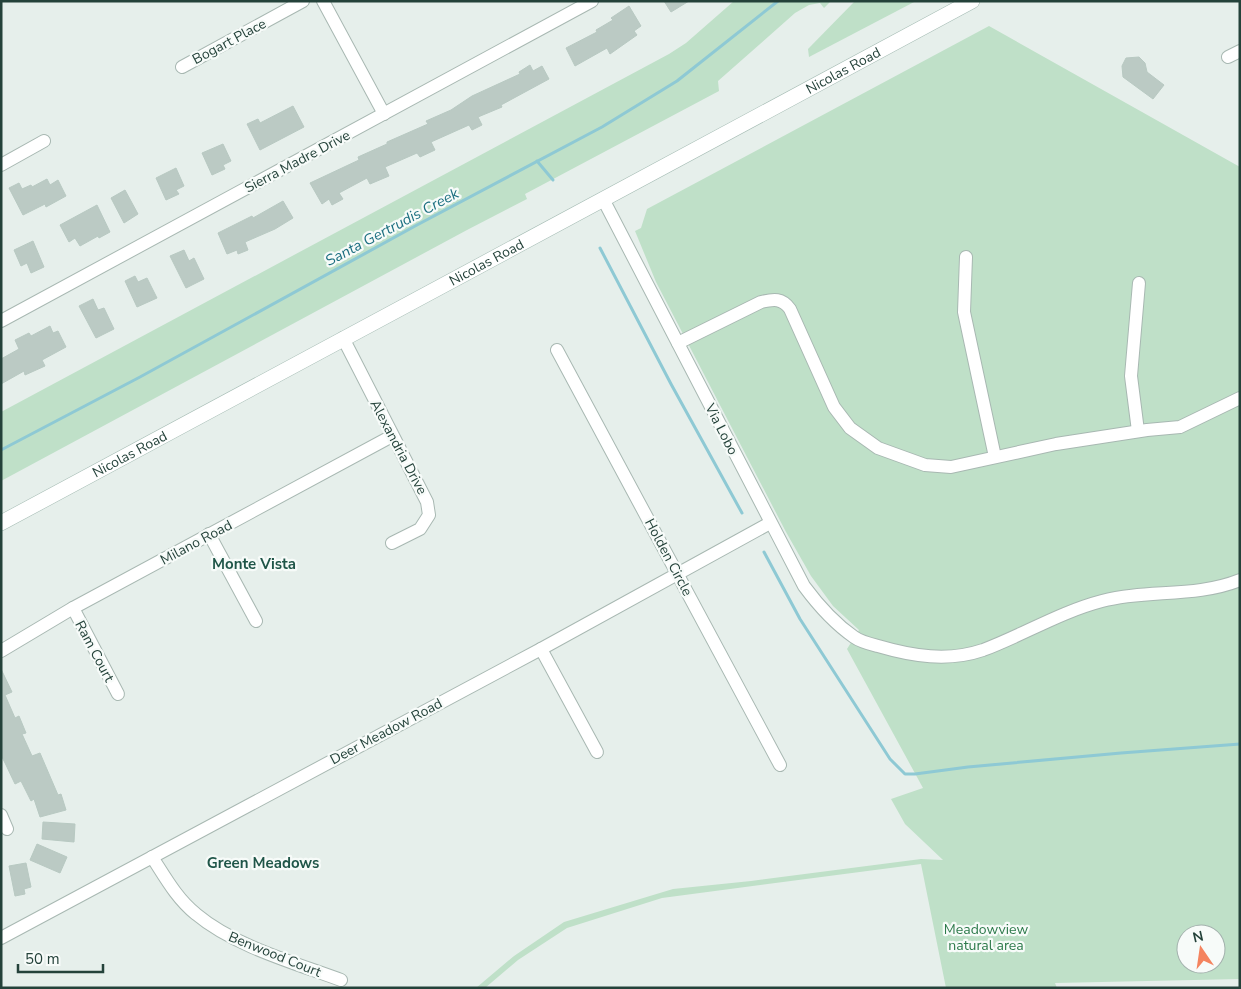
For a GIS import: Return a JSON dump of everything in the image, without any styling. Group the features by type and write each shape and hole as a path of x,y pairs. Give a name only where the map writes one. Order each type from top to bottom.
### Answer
{"main road":[{"name":"Nicolas Road","path":"1,522 972,1"}],"street":[{"name":"Bogart Place","path":"182,67 303,1"},
{"path":"323,1 384,114"},
{"name":"Sierra Madre Drive","path":"1,321 592,1"},
{"path":"1,165 44,142"},
{"name":"Via Lobo","path":"603,199 804,586 820,607 838,625 855,638 863,642 923,657 950,656 981,650 1072,611 1103,601 1139,596 1197,592 1229,585 1240,580"},
{"path":"966,257 964,312 995,457"},
{"path":"1138,431 1131,376 1139,283"},
{"path":"678,343 761,302 774,299 785,302 790,309 834,406 850,428 878,448 926,465 951,467 1056,444 1138,431 1180,427 1240,398"},
{"name":"Alexandria Drive","path":"343,338 427,502 429,515 420,529 392,544"},
{"name":"Holden Circle","path":"557,350 780,765"},
{"name":"Milano Road","path":"1,651 43,624 392,436"},
{"name":"Deer Meadow Road","path":"1,938 770,523"},
{"path":"209,534 256,621"},
{"name":"Ram Court","path":"73,608 118,694"},
{"path":"540,648 597,752"},
{"path":"1,815 7,829"},
{"name":"Benwood Court","path":"152,857 175,892 195,914 225,934 341,980"}],"green space":[{"path":"734,1 831,1 824,8 820,3 809,5 795,13 718,81 719,91 525,194 527,199 1,481 1,412 669,54 686,43"},
{"path":"855,1 916,1 809,57 808,49"},
{"name":"Meadowview natural area","path":"989,26 1240,167 1240,979 1055,983 1057,988 946,988 921,864 662,898 567,928 518,960 485,988 476,988 514,956 564,922 673,889 921,859 943,860 905,824 891,799 923,788 847,649 859,630 833,606 811,576 786,532 656,282 635,231 641,228 647,209"}],"building":[{"path":"664,1 689,1 671,12"},
{"path":"629,6 641,26 634,31 637,35 610,54 607,48 575,66 566,48 597,32 596,30 613,20 611,18"},
{"path":"1139,57 1145,63 1147,72 1164,85 1153,99 1123,77 1122,66 1126,58"},
{"path":"530,65 533,71 542,66 549,79 501,105 502,107 478,117 482,125 472,130 469,125 431,142 435,150 420,157 417,153 385,167 389,176 370,184 367,178 339,193 343,199 332,205 329,199 322,204 310,183 359,160 358,157 387,144 387,142 428,124 426,121 451,110 472,96 520,74 519,72"},
{"path":"293,106 304,127 260,150 247,124 258,119 260,123"},
{"path":"223,144 231,161 223,165 225,169 212,175 202,153"},
{"path":"176,168 184,186 176,190 179,194 166,200 156,178"},
{"path":"47,179 50,185 58,180 66,196 46,207 45,204 23,215 9,188 19,183 22,189 31,185 32,187"},
{"path":"125,190 138,214 124,223 111,198"},
{"path":"283,201 293,218 275,229 245,242 248,250 238,254 237,250 227,254 218,233 252,216 253,218"},
{"path":"97,205 110,232 80,246 75,238 69,242 60,225"},
{"path":"33,241 44,267 31,273 27,263 21,266 14,250"},
{"path":"184,250 189,261 194,258 204,279 186,288 170,256"},
{"path":"135,276 138,282 147,278 157,298 137,307 125,281"},
{"path":"93,299 98,310 104,308 114,329 96,338 79,306"},
{"path":"50,326 53,333 58,331 66,347 42,360 45,366 25,375 24,371 1,384 1,359 19,349 15,340 29,333 31,336"},
{"path":"1,669 12,692 5,695 15,718 19,716 26,733 22,734 32,756 40,753 58,795 61,794 66,810 40,817 34,799 31,801 21,781 15,784 1,755"},
{"path":"43,822 75,824 74,842 42,839"},
{"path":"37,844 67,857 60,873 30,860"},
{"path":"26,863 31,887 24,889 25,894 15,896 9,866"}],"waterway":[{"name":"Santa Gertrudis Creek","path":"1,450 140,377 417,225 602,127 677,81 778,1"},
{"path":"537,161 553,180"},
{"path":"600,248 671,384 742,513"},
{"path":"764,552 800,619 890,759 905,774 1121,753 1240,744"}],"district":[{"name":"Monte Vista","path":"254,564"},
{"name":"Green Meadows","path":"263,863"}]}
